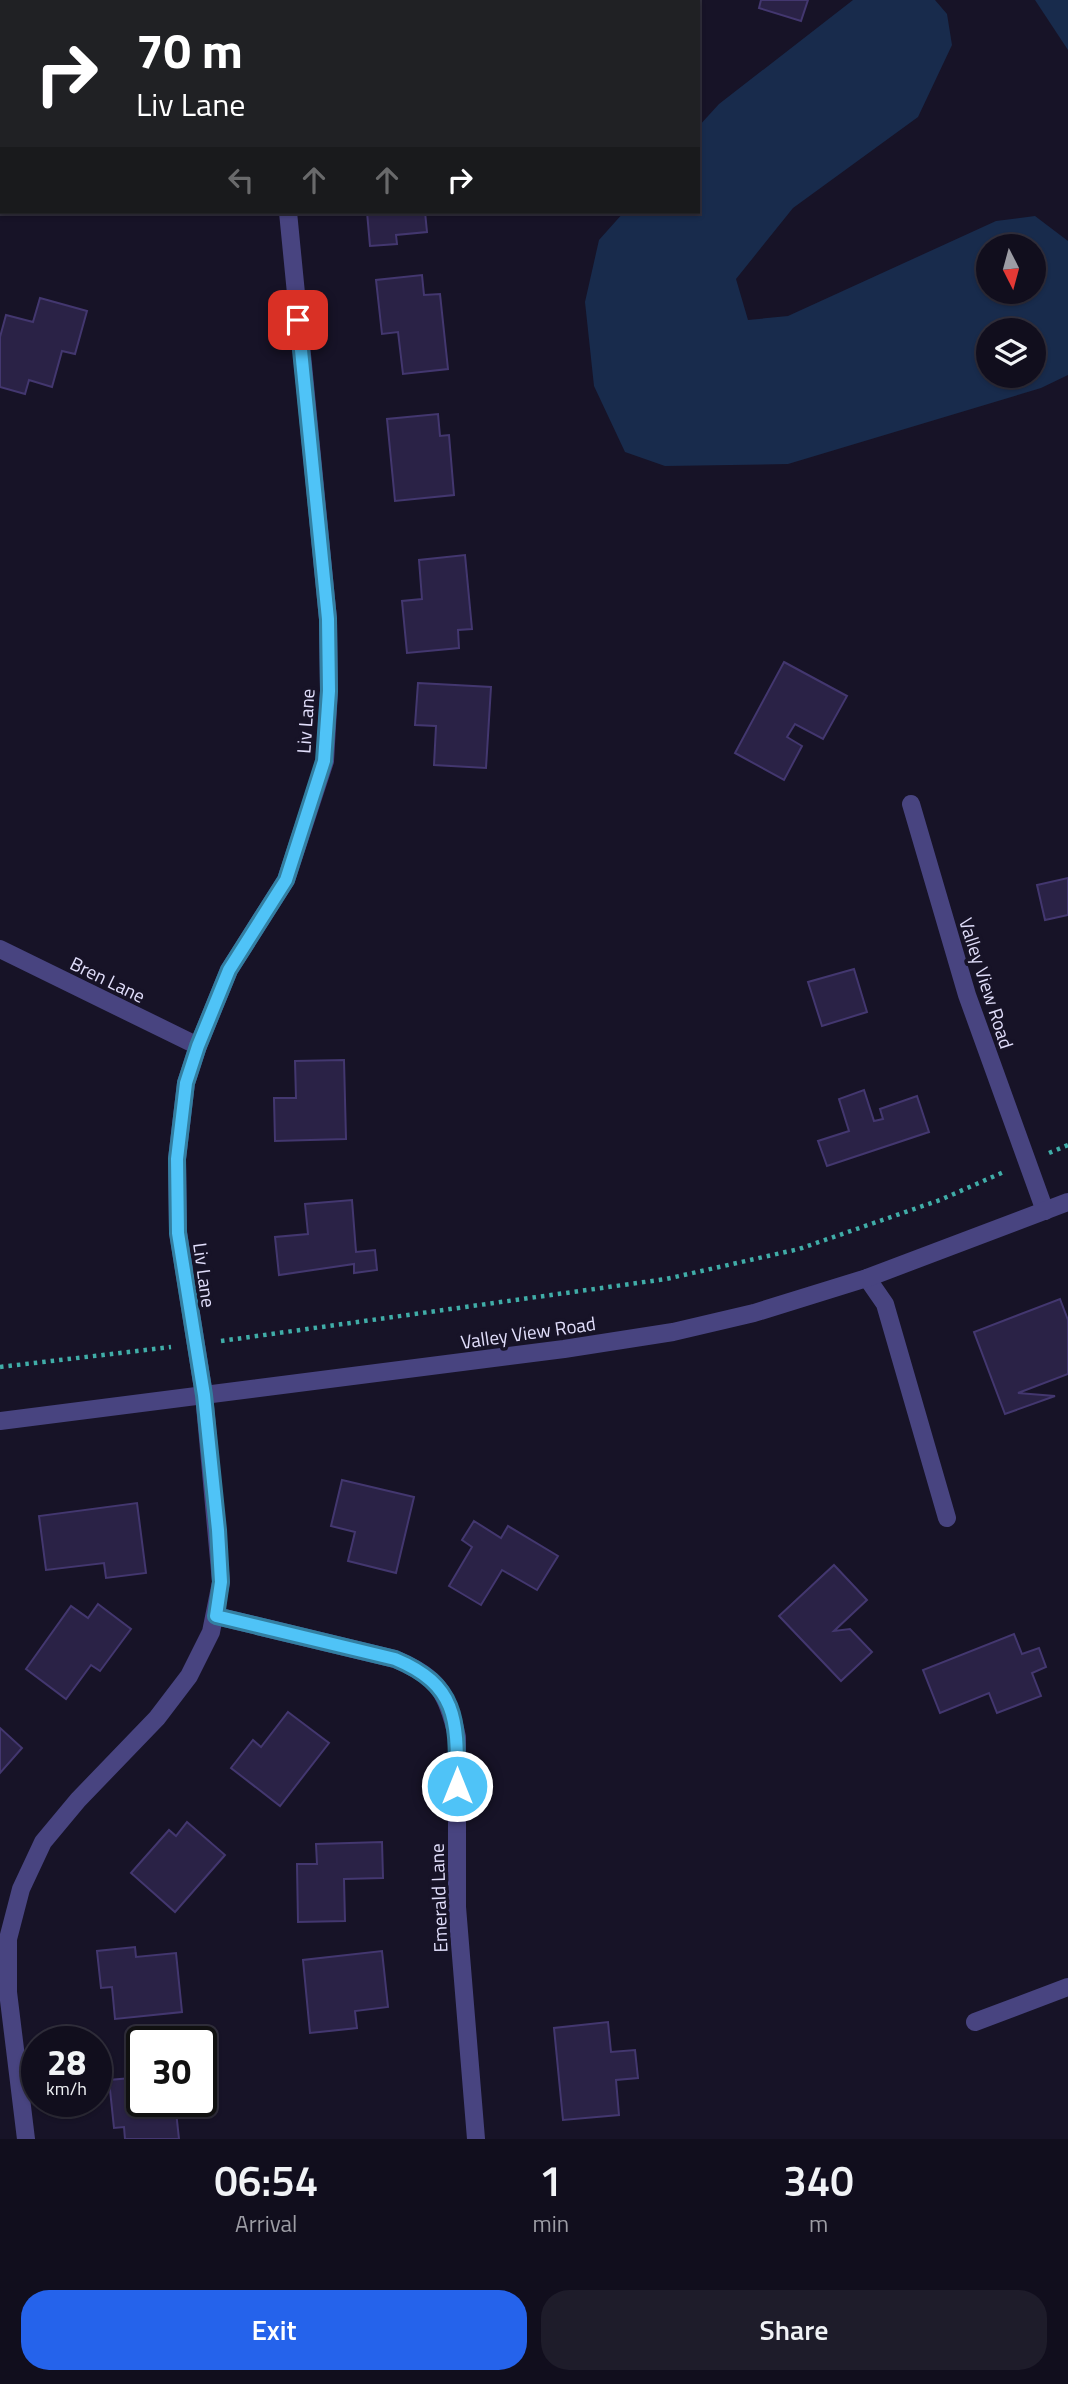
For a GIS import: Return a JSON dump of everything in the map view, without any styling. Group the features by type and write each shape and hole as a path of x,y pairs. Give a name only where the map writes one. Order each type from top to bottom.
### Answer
{"street":[{"name":"Liv Lane","path":"26,2139 8,1992 8,1939 21,1889 43,1842 78,1800 157,1718 189,1676 216,1616 221,1582 204,1395 178,1233 177,1159 186,1083 198,1046 229,970 286,880 324,761 329,691 328,619 288,214"},
{"name":"Valley View Road","path":"911,804 967,995 1045,1211"},
{"name":"Bren Lane","path":"0,949 198,1046"},
{"name":"Valley View Road","path":"0,1421 550,1351 673,1332 754,1312 867,1278 1068,1202"},
{"path":"867,1278 885,1304 947,1518"},
{"name":"Emerald Lane","path":"216,1616 395,1659 420,1669 440,1686 452,1710 457,1737 457,1907 476,2139"},
{"path":"975,2022 1068,1987"}],"path":[{"path":"0,1367 194,1344 679,1276 799,1250 940,1200 1068,1146"}],"water":[{"path":"853,0 935,0 947,14 952,45 918,117 793,208 736,279 748,320 788,316 996,221 1035,216 1068,241 1068,375 1046,386 1046,318 976,318 976,388 1041,388 788,464 665,466 625,452 594,386 585,302 599,240 622,214 700,214 700,125 719,104"},
{"path":"1035,0 1068,0 1068,50"}],"building":[{"path":"761,0 808,0 801,21 759,8"},
{"path":"367,214 425,214 427,232 396,235 397,244 370,246"},
{"path":"422,275 424,295 440,294 448,369 403,374 398,332 382,334 376,280"},
{"path":"40,298 87,311 75,354 62,351 52,387 29,380 25,394 0,387 0,337 6,315 33,322"},
{"path":"438,414 440,436 449,435 454,495 395,501 387,419"},
{"path":"465,555 472,629 458,630 459,648 407,653 402,601 422,599 419,560"},
{"path":"784,662 847,696 823,739 795,724 787,737 802,746 784,780 735,753"},
{"path":"418,683 491,687 486,768 434,765 436,726 415,725"},
{"path":"1068,878 1068,915 1045,920 1037,885"},
{"path":"854,969 867,1012 822,1026 808,982"},
{"path":"344,1060 346,1139 275,1141 274,1098 296,1098 295,1061"},
{"path":"864,1090 874,1121 883,1119 880,1109 917,1096 929,1132 827,1166 818,1141 849,1131 839,1099"},
{"path":"352,1200 356,1252 375,1250 377,1270 354,1273 354,1264 279,1275 275,1237 308,1234 305,1204"},
{"path":"1060,1299 1068,1320 1068,1374 1018,1393 1055,1396 1005,1414 974,1332"},
{"path":"342,1480 414,1497 396,1573 348,1561 355,1532 331,1526"},
{"path":"137,1503 146,1573 106,1578 104,1563 46,1570 39,1516"},
{"path":"474,1521 501,1538 508,1526 558,1556 537,1590 502,1570 481,1605 449,1586 472,1547 462,1540"},
{"path":"834,1565 867,1600 834,1631 850,1629 872,1652 841,1681 779,1616"},
{"path":"98,1604 131,1629 100,1671 91,1665 66,1699 26,1669 71,1606 88,1618"},
{"path":"1014,1634 1022,1654 1039,1648 1046,1667 1032,1673 1041,1696 997,1713 989,1693 940,1713 923,1670"},
{"path":"288,1712 329,1743 280,1806 231,1768 253,1740 261,1747"},
{"path":"0,1728 22,1748 0,1773"},
{"path":"187,1822 225,1855 175,1912 131,1873 169,1830 176,1836"},
{"path":"382,1842 383,1878 344,1879 345,1921 298,1922 297,1864 317,1864 316,1844"},
{"path":"135,1947 136,1957 176,1953 182,2012 115,2019 112,1987 101,1988 97,1951"},
{"path":"382,1951 388,2007 355,2011 357,2028 310,2033 303,1960"},
{"path":"608,2022 611,2052 635,2050 638,2078 616,2080 619,2115 563,2120 554,2028"},
{"path":"126,2078 126,2117 177,2117 179,2139 125,2139 124,2127 114,2128 112,2080"}],"route":[{"path":"298,320 328,619 329,691 324,761 307,823 286,880 229,970 198,1046 186,1083 177,1159 178,1233 204,1395 218,1530 221,1582 216,1616 395,1659 420,1669 440,1686 452,1710 457,1737 457,1786"}]}
